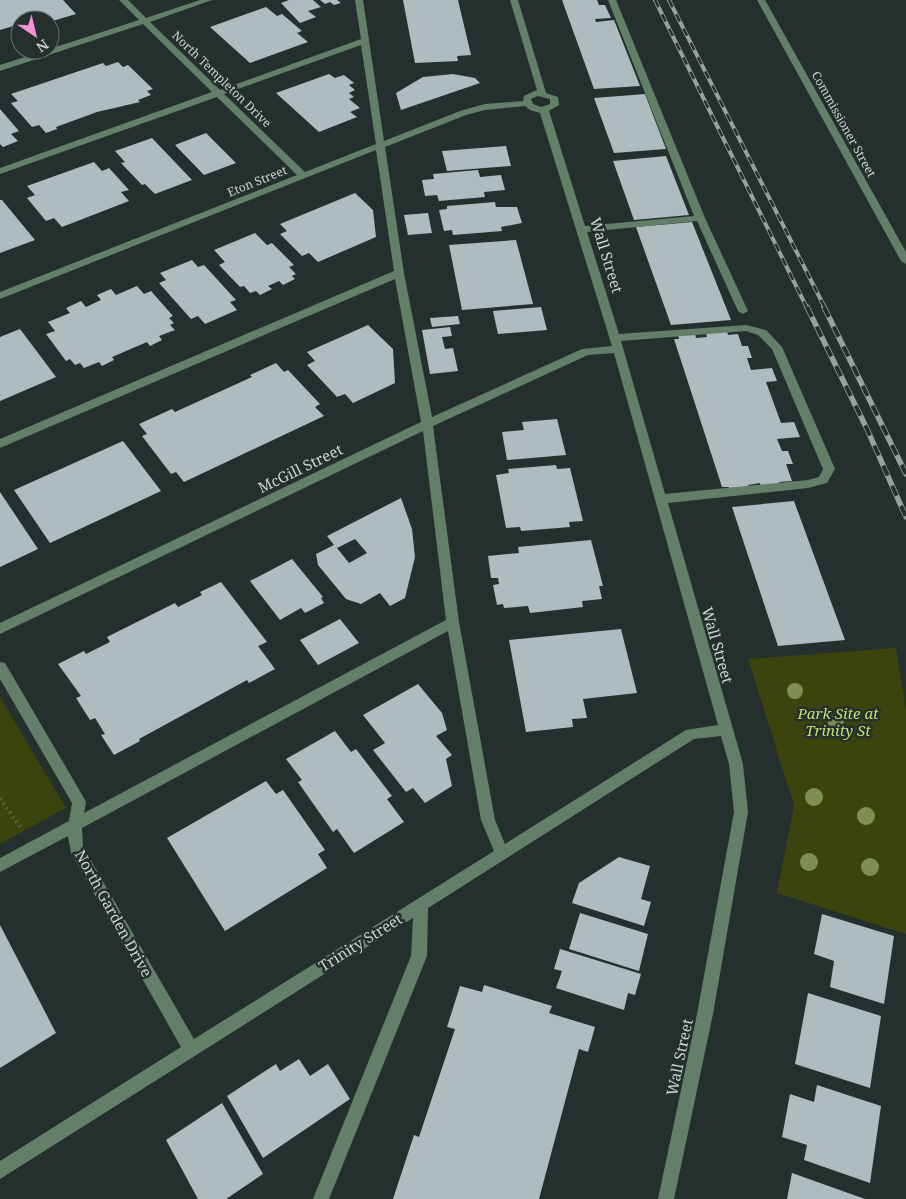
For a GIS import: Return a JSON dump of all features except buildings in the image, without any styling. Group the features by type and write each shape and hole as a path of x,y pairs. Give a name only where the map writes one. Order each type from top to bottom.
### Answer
{"street":[{"name":"North Templeton Drive","path":"123,0 303,176"},
{"path":"0,68 208,0"},
{"path":"359,0 382,145 399,272 424,399 453,622 488,820 502,852"},
{"path":"514,0 542,93"},
{"path":"612,0 700,218 743,311"},
{"name":"Commissioner Street","path":"760,0 906,261"},
{"path":"0,171 364,41"},
{"path":"542,93 554,97 557,102 553,108 535,109 527,103 530,96 542,93"},
{"name":"Eton Street","path":"0,296 382,145 485,107 527,103"},
{"name":"Wall Street","path":"544,110 617,344 660,500 727,729 735,759 741,812 705,1014 666,1199"},
{"path":"582,228 700,218"},
{"path":"0,444 399,272"},
{"name":"McGill Street","path":"0,629 427,424 586,352 617,344 746,328 762,332 777,347 829,468 823,480 808,484 660,500"},
{"path":"0,865 453,622"},
{"name":"North Garden Drive","path":"0,668 79,802 75,825 76,848 191,1049"},
{"name":"Trinity Street","path":"0,1171 691,734 727,729"},
{"path":"321,1199 418,956 421,903"}],"path":[{"path":"0,799 23,831 31,848"}],"green space":[{"name":"Park Site at Trinity St","path":"896,648 906,709 906,934 777,893 794,805 748,659"},
{"path":"0,697 66,808 0,844"}],"railway":[{"path":"655,0 807,308"},
{"path":"669,0 825,308"},
{"path":"807,307 867,429 906,517"},
{"path":"824,307 906,474"}]}
